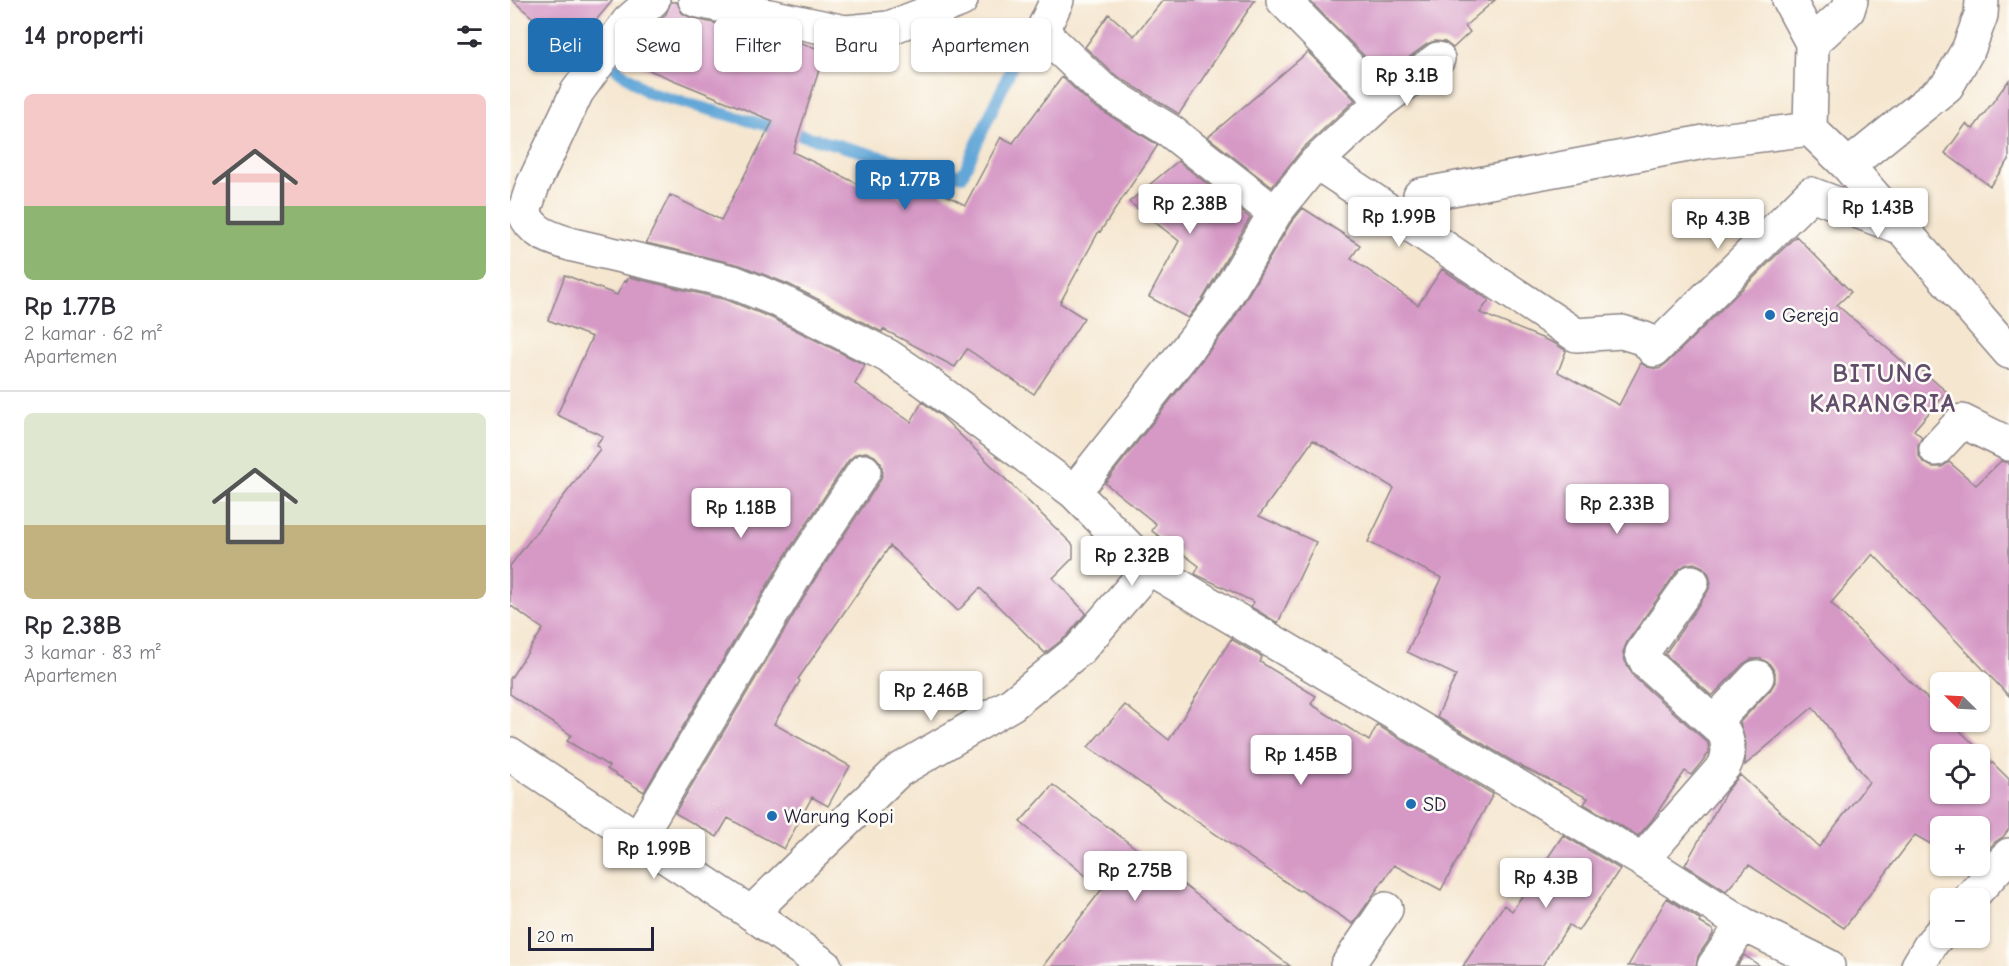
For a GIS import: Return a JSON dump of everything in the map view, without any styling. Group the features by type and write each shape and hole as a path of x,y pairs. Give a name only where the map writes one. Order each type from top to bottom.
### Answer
{"street":[{"path":"653,0 628,22 577,92 533,185 524,212 533,228 548,237 573,245 733,282 780,302 888,356 1074,492 1149,568 1642,860 1743,924 1828,966"},
{"path":"695,0 846,32 889,28 961,0"},
{"path":"1057,0 1042,32 1102,89 1175,135 1275,213"},
{"path":"1283,0 1382,101"},
{"path":"1789,0 1812,43 1810,129 1848,166 2009,352"},
{"path":"1812,43 1848,10 1851,0"},
{"path":"1848,166 1947,86 1969,48 1981,15 1982,0"},
{"path":"1074,492 1217,311 1275,213 1316,162 1382,101 1438,59"},
{"path":"1420,195 1704,142 1810,129"},
{"path":"1316,162 1576,335 1622,332 1645,339 1654,350 1811,194 1904,229"},
{"path":"1936,448 1962,421 2009,444"},
{"path":"638,838 799,569 864,471"},
{"path":"752,913 898,771 1012,704 1080,650 1149,568"},
{"path":"1642,860 1728,759 1728,741 1724,732 1647,663 1642,653 1692,582"},
{"path":"1714,722 1757,677"},
{"path":"510,754 752,913 825,966"},
{"path":"1979,888 2009,855"},
{"path":"1347,966 1386,909"},
{"path":"1714,966 1743,924"},
{"path":"1918,966 1930,946"}],"building":[{"path":"512,0 613,0 598,18 533,18"},
{"path":"1163,0 1255,0 1179,114 1114,74 1085,47 1109,14 1134,36"},
{"path":"1309,0 1495,0 1465,26 1470,32 1453,48 1445,42 1435,41 1427,44 1384,76"},
{"path":"671,2 677,2 682,13 691,18 661,18 666,14"},
{"path":"702,20 714,23 714,72 802,72 802,43 814,47 814,72 818,72 793,152 868,189 872,182 908,201 919,181 965,205 1001,137 1013,143 1062,77 1092,105 1158,145 1099,231 1060,303 1084,318 1034,394 967,349 955,367 883,329 882,332 788,284 740,265 646,243 670,195 721,220 773,121 654,72 702,72"},
{"path":"1308,52 1355,100 1303,148 1272,187 1208,137"},
{"path":"2009,80 2009,160 1990,186 1945,153 1966,124 1973,129"},
{"path":"1178,161 1250,218 1202,300 1188,318 1149,297 1179,241 1129,202"},
{"path":"1303,208 1360,245 1351,258 1418,305 1442,269 1489,300 1480,313 1554,343 1566,351 1558,372 1619,405 1641,363 1647,367 1659,369 1667,363 1796,236 1851,292 1837,305 1916,373 1920,369 1947,392 1914,430 1922,437 1918,445 1918,454 1923,462 1932,467 1942,467 1949,462 1976,485 2001,461 2009,463 2009,696 1990,676 1990,672 1986,672 1873,554 1831,603 1930,701 1930,732 1961,732 1973,744 1930,744 1930,804 1990,804 1990,760 2009,779 2009,829 1990,848 1990,816 1930,816 1930,844 1915,835 1844,928 1749,865 1726,891 1685,865 1726,792 1740,775 1819,847 1869,782 1813,707 1745,765 1746,744 1740,722 1775,682 1775,672 1769,663 1761,659 1751,659 1743,664 1712,696 1665,654 1711,584 1709,574 1703,567 1694,563 1685,565 1677,571 1627,642 1623,652 1634,677 1708,743 1709,753 1691,775 1685,771 1652,820 1638,836 1584,804 1588,798 1524,768 1437,717 1456,675 1407,652 1442,578 1368,542 1394,488 1313,440 1259,516 1316,542 1278,623 1251,607 1254,602 1195,574 1199,566 1152,531 1156,524 1105,483 1232,322 1290,224"},
{"path":"565,275 617,295 624,281 626,282 629,277 727,300 772,318 865,365 855,384 911,422 922,402 941,416 1073,545 1073,558 1053,578 1086,613 1067,636 1045,653 980,588 958,611 890,546 798,679 800,681 774,724 850,766 828,806 812,797 784,849 728,818 717,837 675,813 815,579 880,481 883,473 881,463 875,456 866,452 856,454 848,461 783,559 644,792 607,769 609,766 567,741 571,735 510,694 510,679 543,629 510,605 510,566 600,449 596,445 603,436 557,415 592,337 548,320"},
{"path":"1231,639 1262,657 1260,662 1316,696 1311,704 1369,741 1377,725 1493,794 1441,890 1394,865 1353,924 1301,890 1299,891 1088,747 1125,705 1169,740"},
{"path":"1053,785 1290,966 1043,966 1102,889 1020,822"},
{"path":"1563,835 1620,869 1578,931 1569,925 1542,966 1463,966 1504,905 1512,911"},
{"path":"1667,898 1713,930 1713,934 1698,956 1696,966 1628,966"},
{"path":"1744,955 1760,966 1737,966"}],"waterway":[{"path":"603,59 649,93 885,158 962,176 1010,72"}],"place":[{"name":"Gereja","path":"1770,315"},
{"name":"SD","path":"1411,804"},
{"name":"Warung Kopi","path":"772,816"}],"district":[{"name":"BITUNG KARANGRIA","path":"1883,388"}]}
